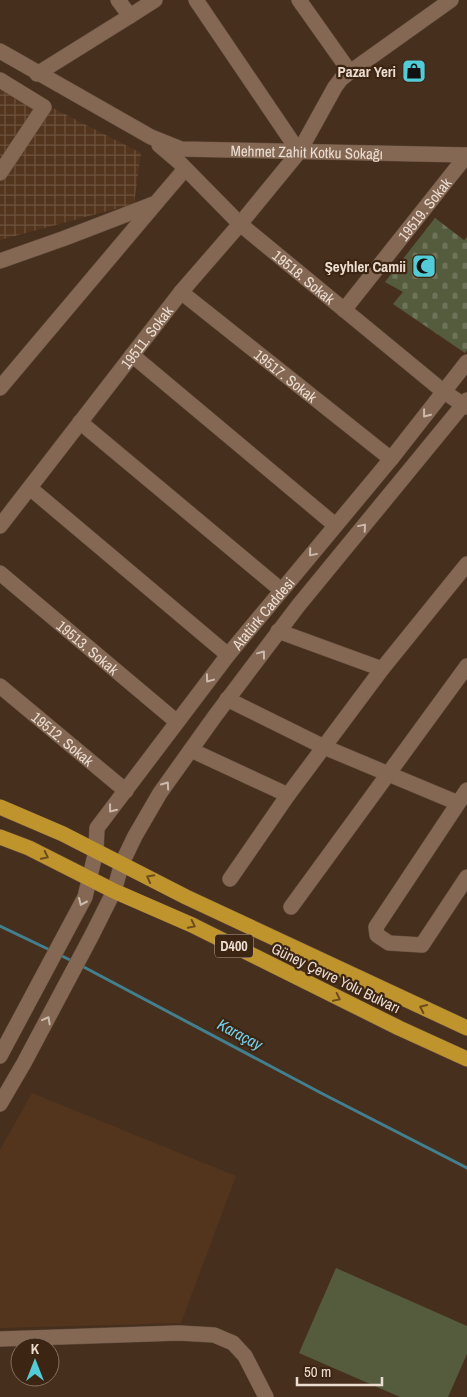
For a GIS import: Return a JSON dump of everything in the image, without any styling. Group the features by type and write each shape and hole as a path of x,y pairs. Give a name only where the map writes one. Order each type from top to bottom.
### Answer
{"highway":[{"name":"Güney Çevre Yolu Bulvarı","path":"0,807 96,850 186,897 467,1028"},
{"name":"Güney Çevre Yolu Bulvarı","path":"0,837 28,848 90,877 114,891 183,921 399,1028 467,1059"}],"street":[{"path":"118,0 130,16"},
{"path":"37,74 155,0"},
{"path":"196,0 299,152"},
{"path":"299,0 350,72"},
{"name":"19511. Sokak","path":"0,526 180,292 240,224 299,152 335,86 341,79 451,0"},
{"name":"Mehmet Zahit Kotku Sokağı","path":"0,51 37,74 151,137 182,160 299,152 467,156"},
{"path":"0,80 44,108 0,173"},
{"name":"19519. Sokak","path":"344,310 467,156"},
{"path":"0,388 156,203 182,160"},
{"name":"19518. Sokak","path":"182,160 240,224 444,392 466,404"},
{"path":"0,261 156,203"},
{"name":"19517. Sokak","path":"180,292 391,459"},
{"path":"132,355 335,525"},
{"name":"Atatürk Caddesi","path":"1,1054 85,897 96,850 97,828 228,655 391,459 467,362"},
{"name":"Atatürk Caddesi","path":"0,1104 92,935 114,891 122,863 160,793 227,699 278,632 466,404"},
{"path":"80,422 281,590"},
{"path":"30,488 228,655"},
{"path":"230,879 324,746 382,669 467,564"},
{"name":"19513. Sokak","path":"0,572 177,722"},
{"path":"278,632 382,669"},
{"path":"291,907 467,666"},
{"name":"19512. Sokak","path":"0,686 126,791"},
{"path":"227,699 324,746 458,803"},
{"path":"191,750 288,795"},
{"path":"467,790 376,927 377,935 388,943 422,945 467,877"},
{"path":"0,1339 179,1333 214,1335 233,1343 244,1356 266,1397"}],"shaded area":[{"path":"0,81 141,153 134,204 0,240"},
{"path":"32,1093 236,1176 181,1323 0,1328 0,1150"}],"green space":[{"path":"435,218 464,240 467,237 467,350 465,353 393,304 403,292 385,282"},
{"path":"336,1268 467,1326 467,1354 448,1397 400,1397 299,1353"}],"waterway":[{"name":"Karaçay","path":"0,926 52,951"},
{"name":"Karaçay","path":"60,955 72,961"},
{"name":"Karaçay","path":"80,965 467,1168"}],"place":[{"name":"Pazar Yeri","path":"414,71"},
{"name":"Şeyhler Camii","path":"424,266"}]}
